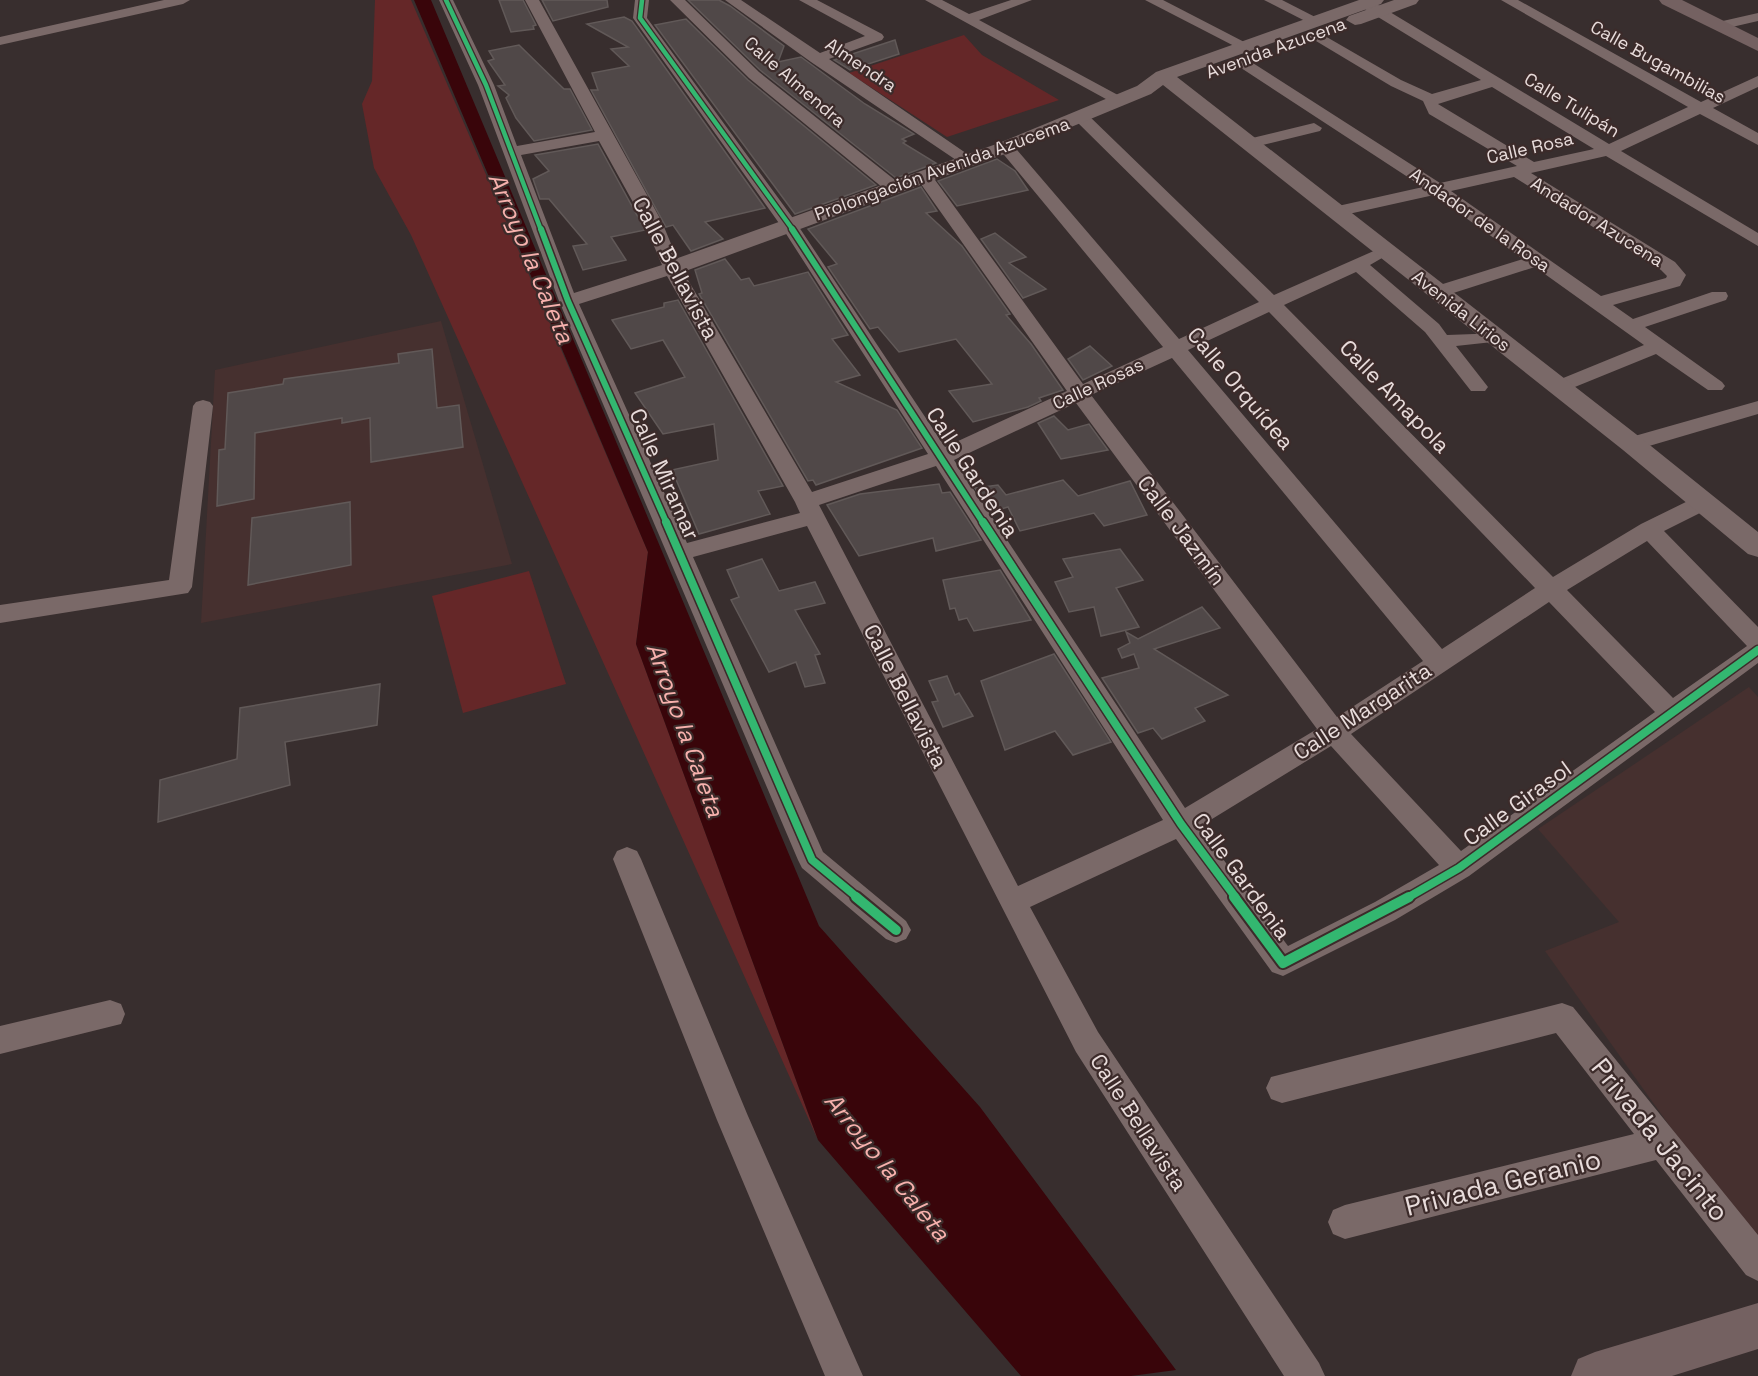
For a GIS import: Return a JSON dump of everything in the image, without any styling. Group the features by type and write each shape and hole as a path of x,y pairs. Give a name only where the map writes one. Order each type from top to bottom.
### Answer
{"main road":[{"path":"1668,0 1758,45"},
{"path":"1701,0 1753,22"},
{"path":"1595,1376 1758,1326"}],"street":[{"name":"Calle Miramar","path":"446,0 486,85 568,302 680,553 812,860 896,930"},
{"name":"Calle Bellavista","path":"532,0 653,222 672,268 810,510 1012,902 1087,1042 1306,1376"},
{"name":"Calle Almendra","path":"677,0 802,116 894,188"},
{"name":"Almendra","path":"732,0 968,160"},
{"path":"806,0 877,37 816,59"},
{"path":"932,0 1121,101"},
{"path":"968,20 1025,0"},
{"name":"Andador de la Rosa","path":"1152,0 1242,53 1715,386"},
{"name":"Andador Azucena","path":"1271,0 1396,83 1431,99 1430,104 1435,111 1668,266 1677,275 1673,282 1598,303"},
{"name":"Avenida Azucena","path":"1169,80 1373,5 1410,0"},
{"name":"Calle Bugambilias","path":"1508,0 1758,140"},
{"path":"0,41 177,1"},
{"name":"Calle Gardenia","path":"646,1 640,18 789,225 1181,824 1283,963"},
{"name":"Calle Tulipán","path":"1373,5 1758,241"},
{"path":"1719,26 1753,22"},
{"name":"Prolongación Avenida Azucema","path":"568,302 672,268 1006,147 1169,80"},
{"name":"Avenida Lirios","path":"1169,80 1632,444 1758,547"},
{"path":"1431,99 1495,81"},
{"name":"Calle Rosa","path":"1335,212 1610,150 1758,81"},
{"name":"Calle Amapola","path":"1081,117 1271,303 1672,713"},
{"path":"1250,143 1314,128"},
{"path":"511,152 604,135"},
{"name":"Calle Orquídea","path":"1006,147 1438,661"},
{"name":"Calle Jazmín","path":"924,177 1079,393 1334,732 1459,868"},
{"name":"Calle Rosas","path":"680,553 810,510 942,457 1385,251"},
{"path":"1437,292 1538,260"},
{"path":"1358,264 1432,328 1478,387"},
{"path":"1630,326 1719,296"},
{"path":"1442,341 1495,337"},
{"path":"1558,387 1658,346"},
{"path":"0,614 180,587 203,406"},
{"path":"1632,444 1753,414"},
{"name":"Calle Margarita","path":"1012,902 1181,824 1334,732 1438,661 1551,589 1649,529 1702,503"},
{"path":"1649,529 1758,642"},
{"name":"Calle Girasol","path":"1283,963 1385,910 1459,868 1758,650"},
{"path":"627,859 733,1120 844,1376"},
{"path":"0,1040 110,1014"},
{"name":"Privada Jacinto","path":"1282,1088 1562,1017 1758,1263"},
{"name":"Privada Geranio","path":"1345,1222 1661,1143"}],"shaded area":[{"path":"375,0 411,0 648,552 636,644 818,1140 411,235 374,168 362,104 372,81"},
{"path":"964,35 982,55 1059,100 947,137 849,73"},
{"path":"441,321 512,564 201,623 215,370"},
{"path":"529,571 566,684 463,713 432,596"},
{"path":"1749,687 1758,697 1758,1250 1545,951 1619,922 1538,829"}],"water":[{"name":"Arroyo la Caleta","path":"414,0 431,0 819,926 980,1107 1176,1370 1131,1376 1021,1376 818,1140 636,644 648,552"}],"building":[{"path":"499,0 523,0 536,25 533,26 534,29 511,32"},
{"path":"542,0 607,0 608,7 553,21"},
{"path":"688,0 719,0 730,6 784,46 778,62 801,57 865,104 914,134 902,139 906,141 903,143 936,163 896,178 760,70"},
{"path":"624,17 632,21 765,208 705,222 723,239 691,251 673,225 666,227 591,90 598,90 592,73 629,66 611,49 628,47 587,24"},
{"path":"686,19 748,80 876,185 795,214 655,25"},
{"path":"895,40 899,54 850,70 834,60"},
{"path":"519,45 564,89 570,89 592,130 534,141 516,118 506,98 509,95 498,86 505,85 488,61 494,59 489,51"},
{"path":"598,144 645,230 611,237 626,260 583,270 573,246 587,244 549,199 540,199 533,179 549,171 535,155"},
{"path":"997,159 1015,171 1028,190 957,206 938,181"},
{"path":"921,187 937,211 926,213 962,246 1010,314 1006,315 1031,344 1063,390 1039,398 1041,401 1028,407 973,422 949,391 992,384 956,339 899,352 878,327 870,329 828,267 837,264 808,229"},
{"path":"995,233 1026,257 1009,263 1046,289 1023,298 981,239"},
{"path":"725,259 741,280 749,278 754,286 808,272 848,335 832,339 860,375 836,382 897,410 922,448 816,485 813,480 808,481 699,294 702,293 695,270"},
{"path":"678,300 783,486 758,491 770,514 699,534 672,470 718,460 714,424 663,434 635,393 685,377 663,340 631,349 612,320 664,307 664,303"},
{"path":"1090,346 1112,366 1083,380 1068,359"},
{"path":"432,349 437,408 459,405 463,447 371,462 370,418 342,423 342,418 255,433 254,499 217,506 219,450 225,449 228,393 283,384 284,379 399,363 398,354"},
{"path":"1054,416 1068,430 1089,424 1108,450 1061,459 1038,423"},
{"path":"1063,480 1078,496 1130,481 1147,515 1104,526 1094,513 1020,531 1008,507 991,512 975,488 998,485 1006,495"},
{"path":"939,484 942,493 950,492 981,540 936,551 933,538 859,556 827,505 860,494"},
{"path":"350,502 351,565 248,585 252,518"},
{"path":"1120,549 1143,580 1116,588 1139,627 1101,636 1094,607 1069,612 1055,582 1073,577 1063,559"},
{"path":"762,559 779,591 815,582 825,603 795,610 820,654 815,655 825,683 805,687 796,662 769,672 731,600 739,597 727,570"},
{"path":"1000,570 1031,620 974,631 967,618 959,620 955,608 950,609 943,580"},
{"path":"1202,607 1220,628 1154,649 1228,695 1195,708 1205,721 1162,739 1153,728 1138,733 1102,678 1139,668 1134,654 1122,658 1118,649 1130,643 1126,632 1138,639"},
{"path":"1054,654 1111,742 1073,755 1055,731 1005,750 981,681"},
{"path":"947,676 955,695 959,693 973,716 943,727 932,702 938,701 929,681"},
{"path":"380,684 377,725 285,742 290,785 158,822 160,780 237,759 240,708"}],"cycle path":[{"path":"446,0 486,85 568,301 680,553 812,860 896,930"},
{"path":"642,0 640,18 789,225 1181,824 1283,963 1385,911 1459,868 1758,650"}]}
